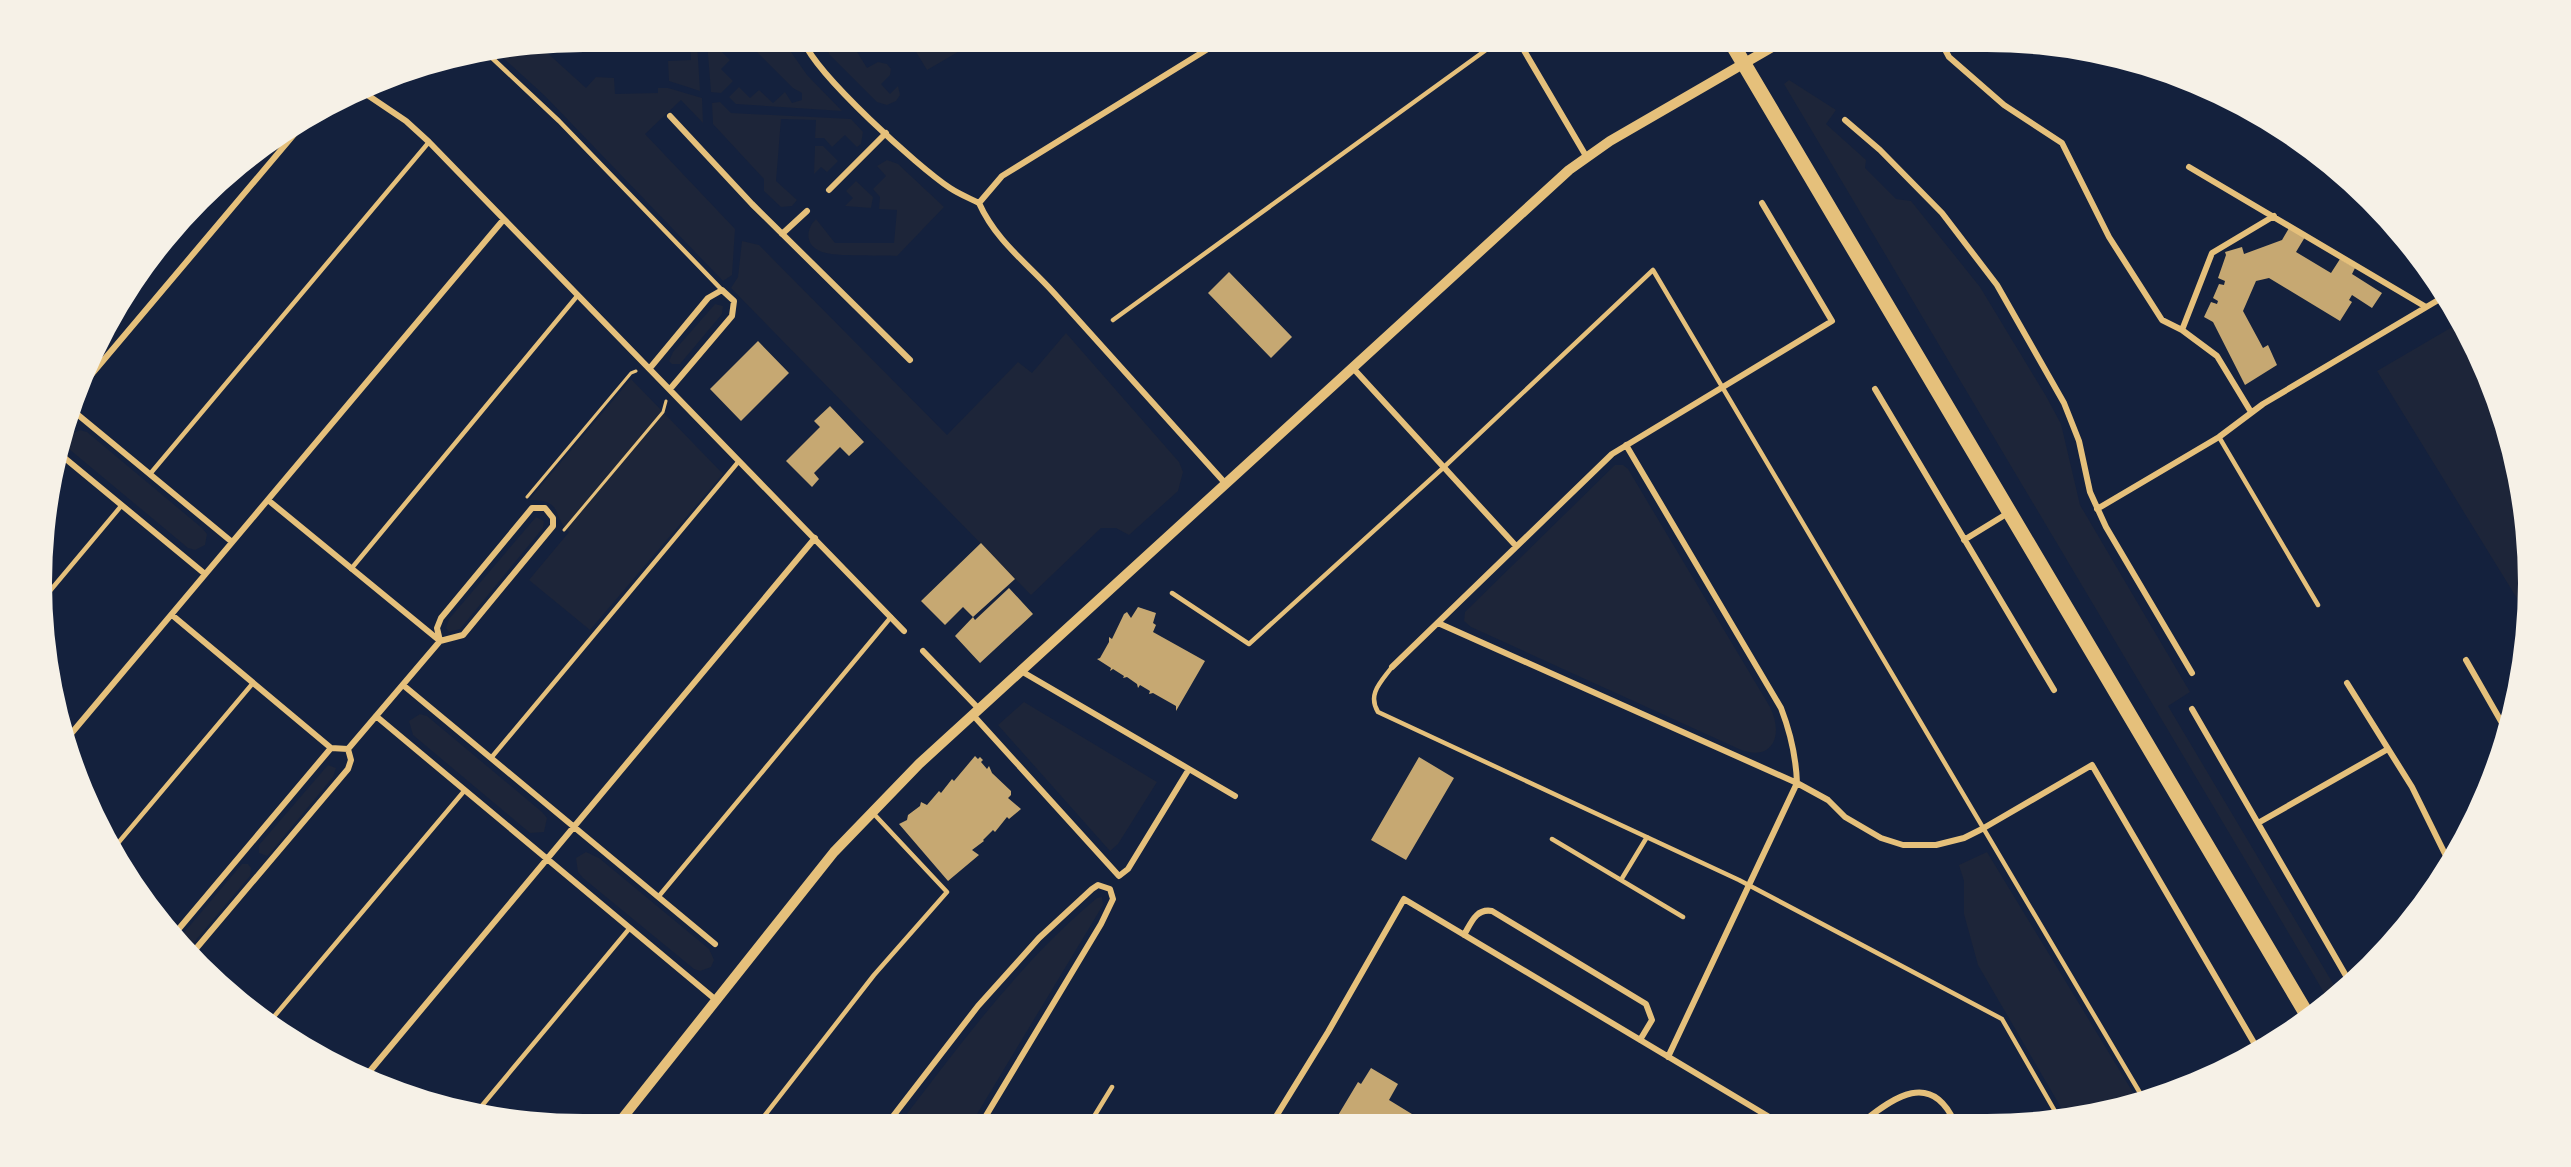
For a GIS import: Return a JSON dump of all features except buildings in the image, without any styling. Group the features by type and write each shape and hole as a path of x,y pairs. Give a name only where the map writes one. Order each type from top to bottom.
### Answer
{"main road":[{"path":"1737,52 2008,513 2304,1010"}],"street":[{"path":"810,52 820,68 886,133 951,189 979,203 988,224 1001,240 1042,280 1225,483"},
{"path":"979,203 1002,176 1203,52"},
{"path":"1525,52 1586,156"},
{"path":"626,1114 834,852 871,811 976,712 1351,367 1586,156 1690,93 1765,52"},
{"path":"1946,52 1949,57 2004,105 2062,143 2109,237 2162,320 2182,330 2217,356 2251,411"},
{"path":"370,97 429,141 904,631"},
{"path":"670,116 782,234 910,360"},
{"path":"1845,120 1880,150 1942,213 1997,285 2064,403 2079,441 2097,509 2192,674"},
{"path":"829,190 886,133"},
{"path":"100,364 285,144"},
{"path":"2189,167 2426,307"},
{"path":"1392,667 1612,454 1832,321 1762,203"},
{"path":"782,234 807,211"},
{"path":"2182,330 2212,253 2274,216"},
{"path":"74,730 504,219"},
{"path":"650,368 708,298 722,290 734,301 732,316 670,389"},
{"path":"2097,509 2219,436 2251,411 2437,301"},
{"path":"1351,367 1516,546"},
{"path":"1875,389 2054,690"},
{"path":"80,417 232,542"},
{"path":"1626,445 1781,708 1795,753 1797,783 1668,1057"},
{"path":"68,460 205,574"},
{"path":"267,500 440,641"},
{"path":"348,749 440,641 463,634 553,526 550,512 545,508 532,508 441,618 437,628 440,641"},
{"path":"1965,540 2008,513"},
{"path":"371,1070 815,538"},
{"path":"172,615 331,748 348,749"},
{"path":"1438,623 1797,783 1828,800 1845,817 1865,830 1903,845 1936,845 1964,838 2092,765 2254,1043"},
{"path":"923,651 1119,876 1128,869 1189,769"},
{"path":"2466,660 2500,720"},
{"path":"1021,671 1235,796"},
{"path":"2347,683 2432,824 2445,853"},
{"path":"403,685 715,944"},
{"path":"2192,709 2346,975"},
{"path":"376,716 716,1000"},
{"path":"179,928 331,748"},
{"path":"197,948 348,769 351,760 348,749"},
{"path":"2258,823 2388,749"},
{"path":"894,1114 978,1006 1039,938 1092,889 1098,885 1110,889 1113,893 1111,905 1101,924 987,1114"},
{"path":"1278,1114 1328,1032 1404,899 1764,1114"},
{"path":"1464,935 1478,914 1486,910 1522,929 1646,1004 1652,1020 1640,1040"},
{"path":"1873,1114 1891,1100 1911,1092 1921,1092 1942,1102 1950,1114"}],"lane":[{"path":"1113,320 1483,52"},
{"path":"495,60 588,150 722,290"},
{"path":"150,474 429,141"},
{"path":"1172,593 1249,644 1443,468 1653,270 1721,389 2139,1092"},
{"path":"351,569 578,295"},
{"path":"2219,436 2318,605"},
{"path":"491,758 739,461"},
{"path":"52,588 122,505"},
{"path":"659,896 891,617"},
{"path":"1392,667 1373,695 1373,704 1378,712 1748,886 2002,1019 2054,1110"},
{"path":"120,841 253,683"},
{"path":"275,1016 465,790"},
{"path":"766,1114 874,975 947,892 871,811"},
{"path":"1621,880 1647,837"},
{"path":"1552,839 1683,916"},
{"path":"484,1105 629,929"},
{"path":"1096,1114 1112,1087"}],"path":[{"path":"532,508 523,501 631,373 650,368"},
{"path":"553,526 563,532 663,412 670,389"}],"shaded area":[{"path":"691,52 698,52 700,91 669,81 668,61 691,60"},
{"path":"708,52 722,52 730,60 721,69 733,81 721,93 711,92"},
{"path":"757,52 791,52 807,75 842,111 736,104 729,97 739,87 750,98 759,90 773,103 785,92 792,103 802,100 802,93 793,88"},
{"path":"828,52 857,52 867,68 878,62 887,64 891,69 890,75 881,84 890,94 898,86 900,95 896,101 887,105 877,102"},
{"path":"916,52 958,52 927,70"},
{"path":"549,54 586,88 596,77 614,78 615,94 658,93 658,88 668,88 702,98 703,123 681,100 645,134 735,229 732,275 723,281 545,96 504,59"},
{"path":"1789,80 1836,110 1826,124 1866,160 1865,168 1896,199 1911,201 1980,287 2046,396 2061,424 2080,505 2190,692 2168,706 2334,986 2325,994 1784,84"},
{"path":"720,102 731,113 851,119 863,132 861,144 857,147 845,135 832,147 824,138 815,138 816,120 781,119 776,181 797,200 792,206 781,207 764,191 764,179 713,124 712,103"},
{"path":"815,146 823,146 838,161 827,172 821,167 814,174"},
{"path":"887,160 898,164 944,207 897,256 837,255 822,252 812,246 808,237 812,223 816,219 835,243 894,243 897,210 879,209 880,197 873,189 886,176 877,166"},
{"path":"856,181 873,197 871,208 845,206 853,198 846,191"},
{"path":"742,241 759,245 947,435 1018,362 1032,373 1066,333 1179,462 1183,472 1178,491 1129,535 1116,528 1101,528 1031,595 731,288 738,277"},
{"path":"715,304 723,306 722,314 680,364 672,364 669,361 673,352"},
{"path":"2452,327 2478,380 2500,446 2514,514 2518,599 2377,371"},
{"path":"631,379 723,474 590,630 529,580 569,532 553,506 529,500"},
{"path":"80,430 87,432 202,528 207,534 205,545 195,550 188,548 70,450 75,432"},
{"path":"1615,465 1623,465 1628,469 1770,707 1776,727 1772,744 1767,749 1751,752 1739,749 1471,627 1464,621 1465,612"},
{"path":"536,517 544,521 543,528 460,629 449,632 446,628 449,619"},
{"path":"1024,702 1157,782 1118,844 1110,851 998,725"},
{"path":"420,714 427,716 542,812 547,818 544,832 530,833 413,735 409,721"},
{"path":"328,765 336,768 333,777 271,852 267,856 259,853 259,845"},
{"path":"586,852 599,858 709,949 714,960 711,967 700,971 694,969 583,878 578,872 576,858"},
{"path":"1987,852 2134,1093 2062,1109 1978,965 1964,914 1964,881 1959,865"},
{"path":"242,864 248,864 251,868 250,876 193,943 183,933"},
{"path":"1102,897 1103,905 977,1114 907,1114 1016,977 1097,898"}]}
